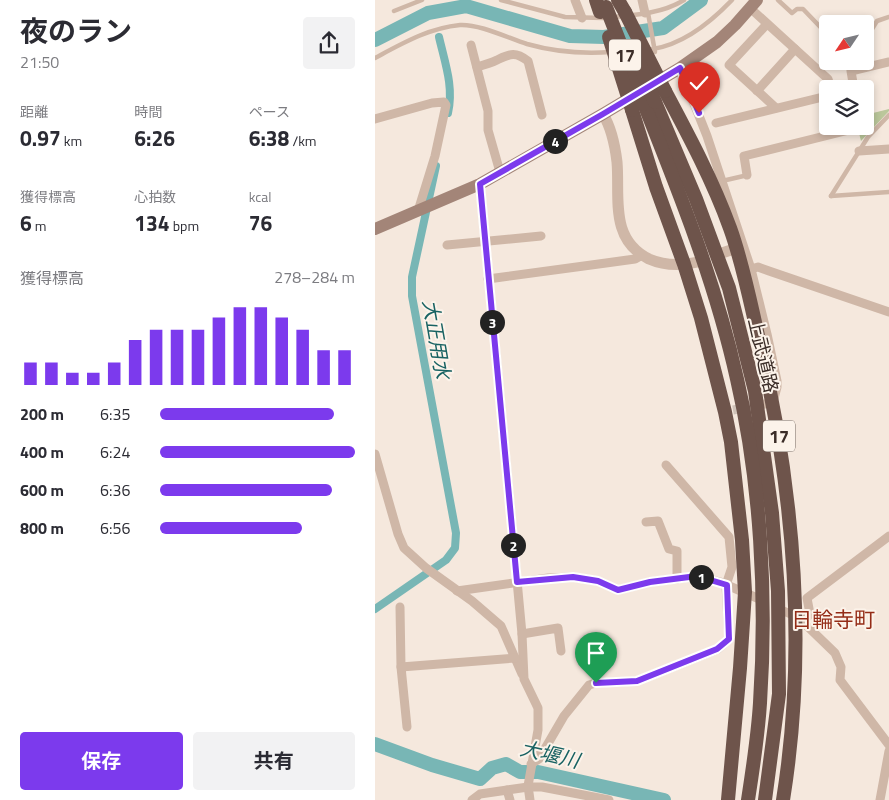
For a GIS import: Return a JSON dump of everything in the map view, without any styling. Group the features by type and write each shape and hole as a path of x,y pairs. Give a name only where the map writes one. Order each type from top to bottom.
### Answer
{"highway":[{"name":"17","path":"609,5 665,91 716,192 737,248 761,348 766,403 780,440 799,619 791,744 783,800"},
{"name":"上武道路","path":"609,5 639,104 685,206 709,277 737,380 747,434 758,515 763,601 760,704 748,800"},
{"name":"17","path":"639,104 656,187 691,263 713,360 729,411 742,540 751,595 728,800"},
{"name":"上武道路","path":"639,104 697,199 729,288 755,391 772,513 778,591 779,694 765,800"}],"main road":[{"path":"375,229 480,184 603,114 639,104 680,68 717,42 754,4"}],"street":[{"path":"575,0 582,18"},
{"path":"642,0 647,14"},
{"path":"754,4 767,24 829,80"},
{"path":"767,24 729,65 776,108"},
{"path":"471,46 488,111 488,130 500,172"},
{"path":"757,91 795,49"},
{"path":"477,67 495,62 509,54 521,56 528,61 542,115"},
{"path":"852,80 851,71 889,62"},
{"path":"680,68 699,113 751,269 777,381 777,386 766,403"},
{"path":"716,123 819,98"},
{"path":"375,119 432,103 444,102 446,105 423,209"},
{"path":"603,114 610,129 616,152 617,205 620,223 631,245 643,255 660,263 691,263"},
{"path":"749,175 744,156 829,135"},
{"path":"859,151 889,149"},
{"path":"480,184 522,634 524,679"},
{"path":"447,245 541,236"},
{"path":"719,254 737,248"},
{"path":"488,279 606,263 643,255"},
{"path":"751,269 757,267 889,312"},
{"path":"376,460 398,534 405,548 426,568 501,626 538,708 538,730 528,786 530,800"},
{"path":"531,766 539,759 573,702 589,685 637,681 717,649 729,639 727,585 732,567 729,536 665,465"},
{"path":"646,522 657,522 669,549 677,551 677,579"},
{"path":"799,619 810,614 807,598 889,536"},
{"path":"457,591 517,582 573,577 598,581 618,590 650,582 697,576 751,595"},
{"path":"400,607 401,667 407,727"},
{"path":"779,609 799,619 835,652 841,667 840,680 889,745"},
{"path":"522,634 558,628 561,651"},
{"path":"401,667 515,658"},
{"path":"880,800 889,751"},
{"path":"472,800 480,794 528,786 609,800"},
{"path":"507,790 510,800"}],"lane":[{"path":"394,11 422,0"},
{"path":"501,0 545,13 565,17 594,19 647,14 684,0"},
{"path":"375,58 432,30 461,25 473,26 529,44 565,52 590,53 668,45 696,31 715,17 732,0"},
{"path":"778,0 792,13 797,9 803,9 819,26"},
{"path":"639,104 610,55 655,52 647,14"},
{"path":"874,26 877,21 889,17"},
{"path":"889,115 868,137 831,196 889,192"},
{"path":"722,181 749,175"}],"green space":[{"path":"889,109 874,127 874,113"},
{"path":"860,135 867,135 861,141"}],"waterway":[{"path":"375,40 428,13 466,6 570,36 604,37 663,28 701,0"},
{"name":"大正用水","path":"439,37 449,84 450,103 448,113"},
{"name":"大正用水","path":"375,609 446,560 455,548 456,533 412,296 412,277 436,166"},
{"name":"大堰川","path":"375,744 432,765 480,779 492,768 506,764 520,772 538,772 664,800"}],"tunnel":[{"path":"733,410 760,405"}],"district":[{"name":"日輪寺町","path":"833,619"}],"route":[{"path":"596,683 637,681 717,649 729,639 727,585 697,576 650,582 618,590 598,581 573,577 517,582 480,184 680,68 699,113"}]}
